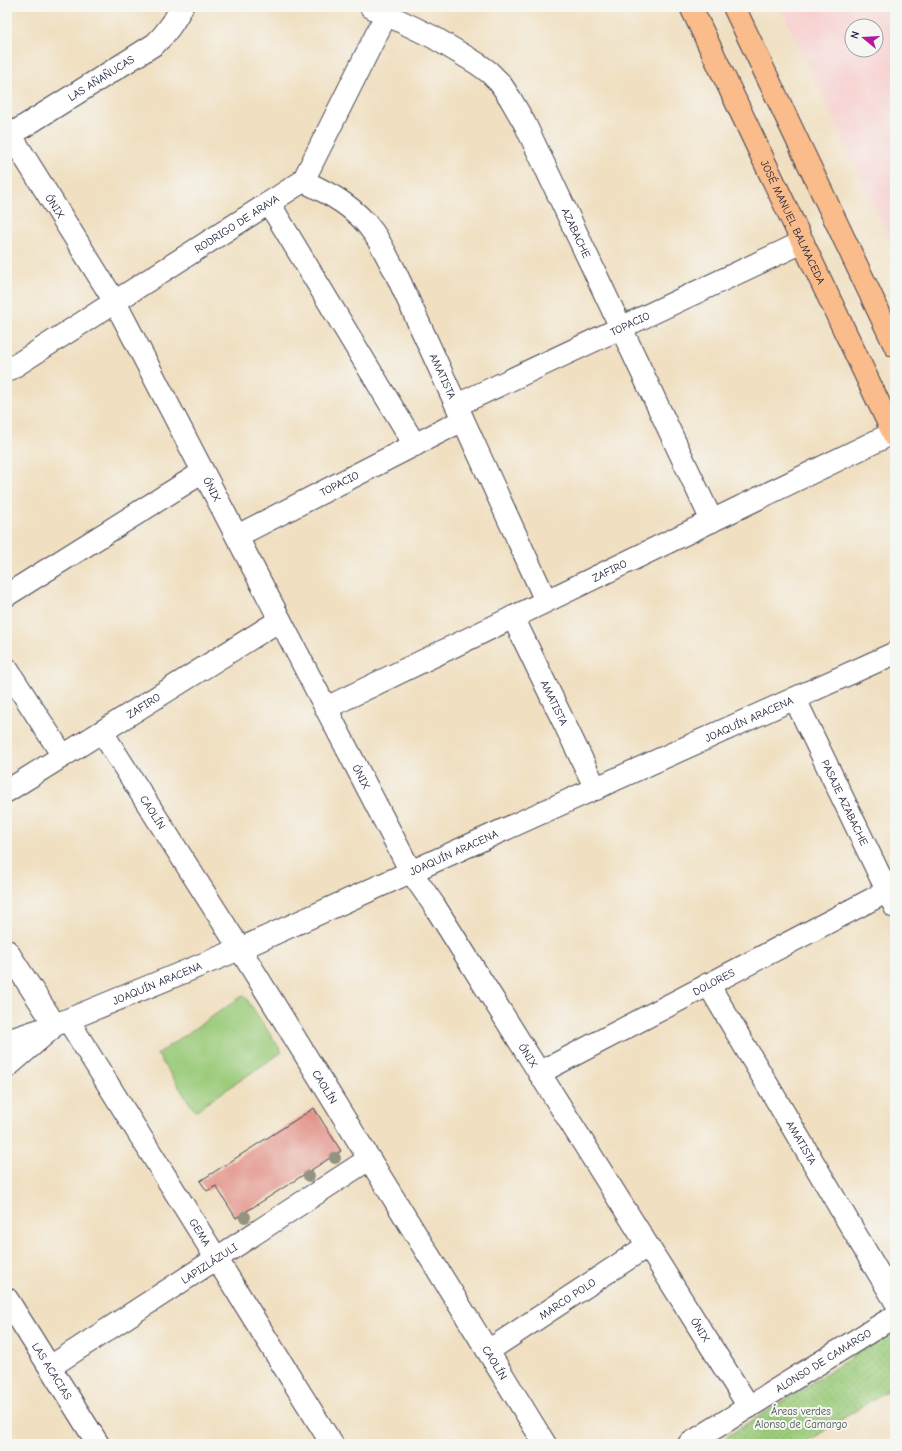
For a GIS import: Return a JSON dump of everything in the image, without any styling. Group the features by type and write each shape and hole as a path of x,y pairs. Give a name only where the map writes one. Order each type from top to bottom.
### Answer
{"main road":[{"name":"JOSÉ MANUEL BALMACEDA","path":"691,7 894,435"},
{"path":"734,7 895,346"}],"street":[{"path":"303,181 382,9"},
{"name":"AZABACHE","path":"382,9 466,55 489,72 500,83 510,98 525,124 712,520"},
{"name":"LAS AÑAÑUCAS","path":"8,134 146,50 164,35 173,12"},
{"name":"ÓNIX","path":"8,134 115,302 411,872 434,905 749,1407"},
{"name":"RODRIGO DE ARAYA","path":"7,371 303,181"},
{"name":"AMATISTA","path":"303,181 326,191 340,200 362,218 373,232 394,270 546,601"},
{"path":"269,203 415,445"},
{"name":"TOPACIO","path":"236,536 415,445 460,413 621,328 803,242"},
{"name":"ZAFIRO","path":"326,708 712,520 894,435"},
{"path":"7,595 203,472"},
{"name":"AMATISTA","path":"513,617 596,789"},
{"name":"ZAFIRO","path":"7,791 280,620"},
{"name":"JOAQUÍN ARACENA","path":"7,1041 62,1022 240,949 895,653"},
{"path":"7,669 63,756"},
{"name":"PASAJE AZABACHE","path":"795,699 891,899"},
{"name":"CAOLÍN","path":"102,732 240,949 545,1444"},
{"name":"DOLORES","path":"539,1073 708,984 891,899"},
{"name":"GEMA","path":"7,951 62,1022 217,1258 332,1444"},
{"name":"AMATISTA","path":"708,984 895,1301"},
{"path":"7,1067 62,1022"},
{"name":"LAPIZLÁZULI","path":"50,1367 369,1159"},
{"name":"MARCO POLO","path":"488,1351 648,1246"},
{"name":"LAS ACACIAS","path":"7,1298 98,1444"},
{"name":"ALONSO DE CAMARGO","path":"690,1444 895,1316"}],"shaded area":[{"path":"780,7 895,7 895,251 845,143"}],"green space":[{"path":"244,995 282,1052 195,1111 157,1054"},
{"name":"Áreas verdes Alonso de Camargo","path":"895,1330 895,1385 804,1444 715,1444"}],"building":[{"path":"314,1108 341,1151 236,1218 216,1186 207,1191 200,1181"}]}
